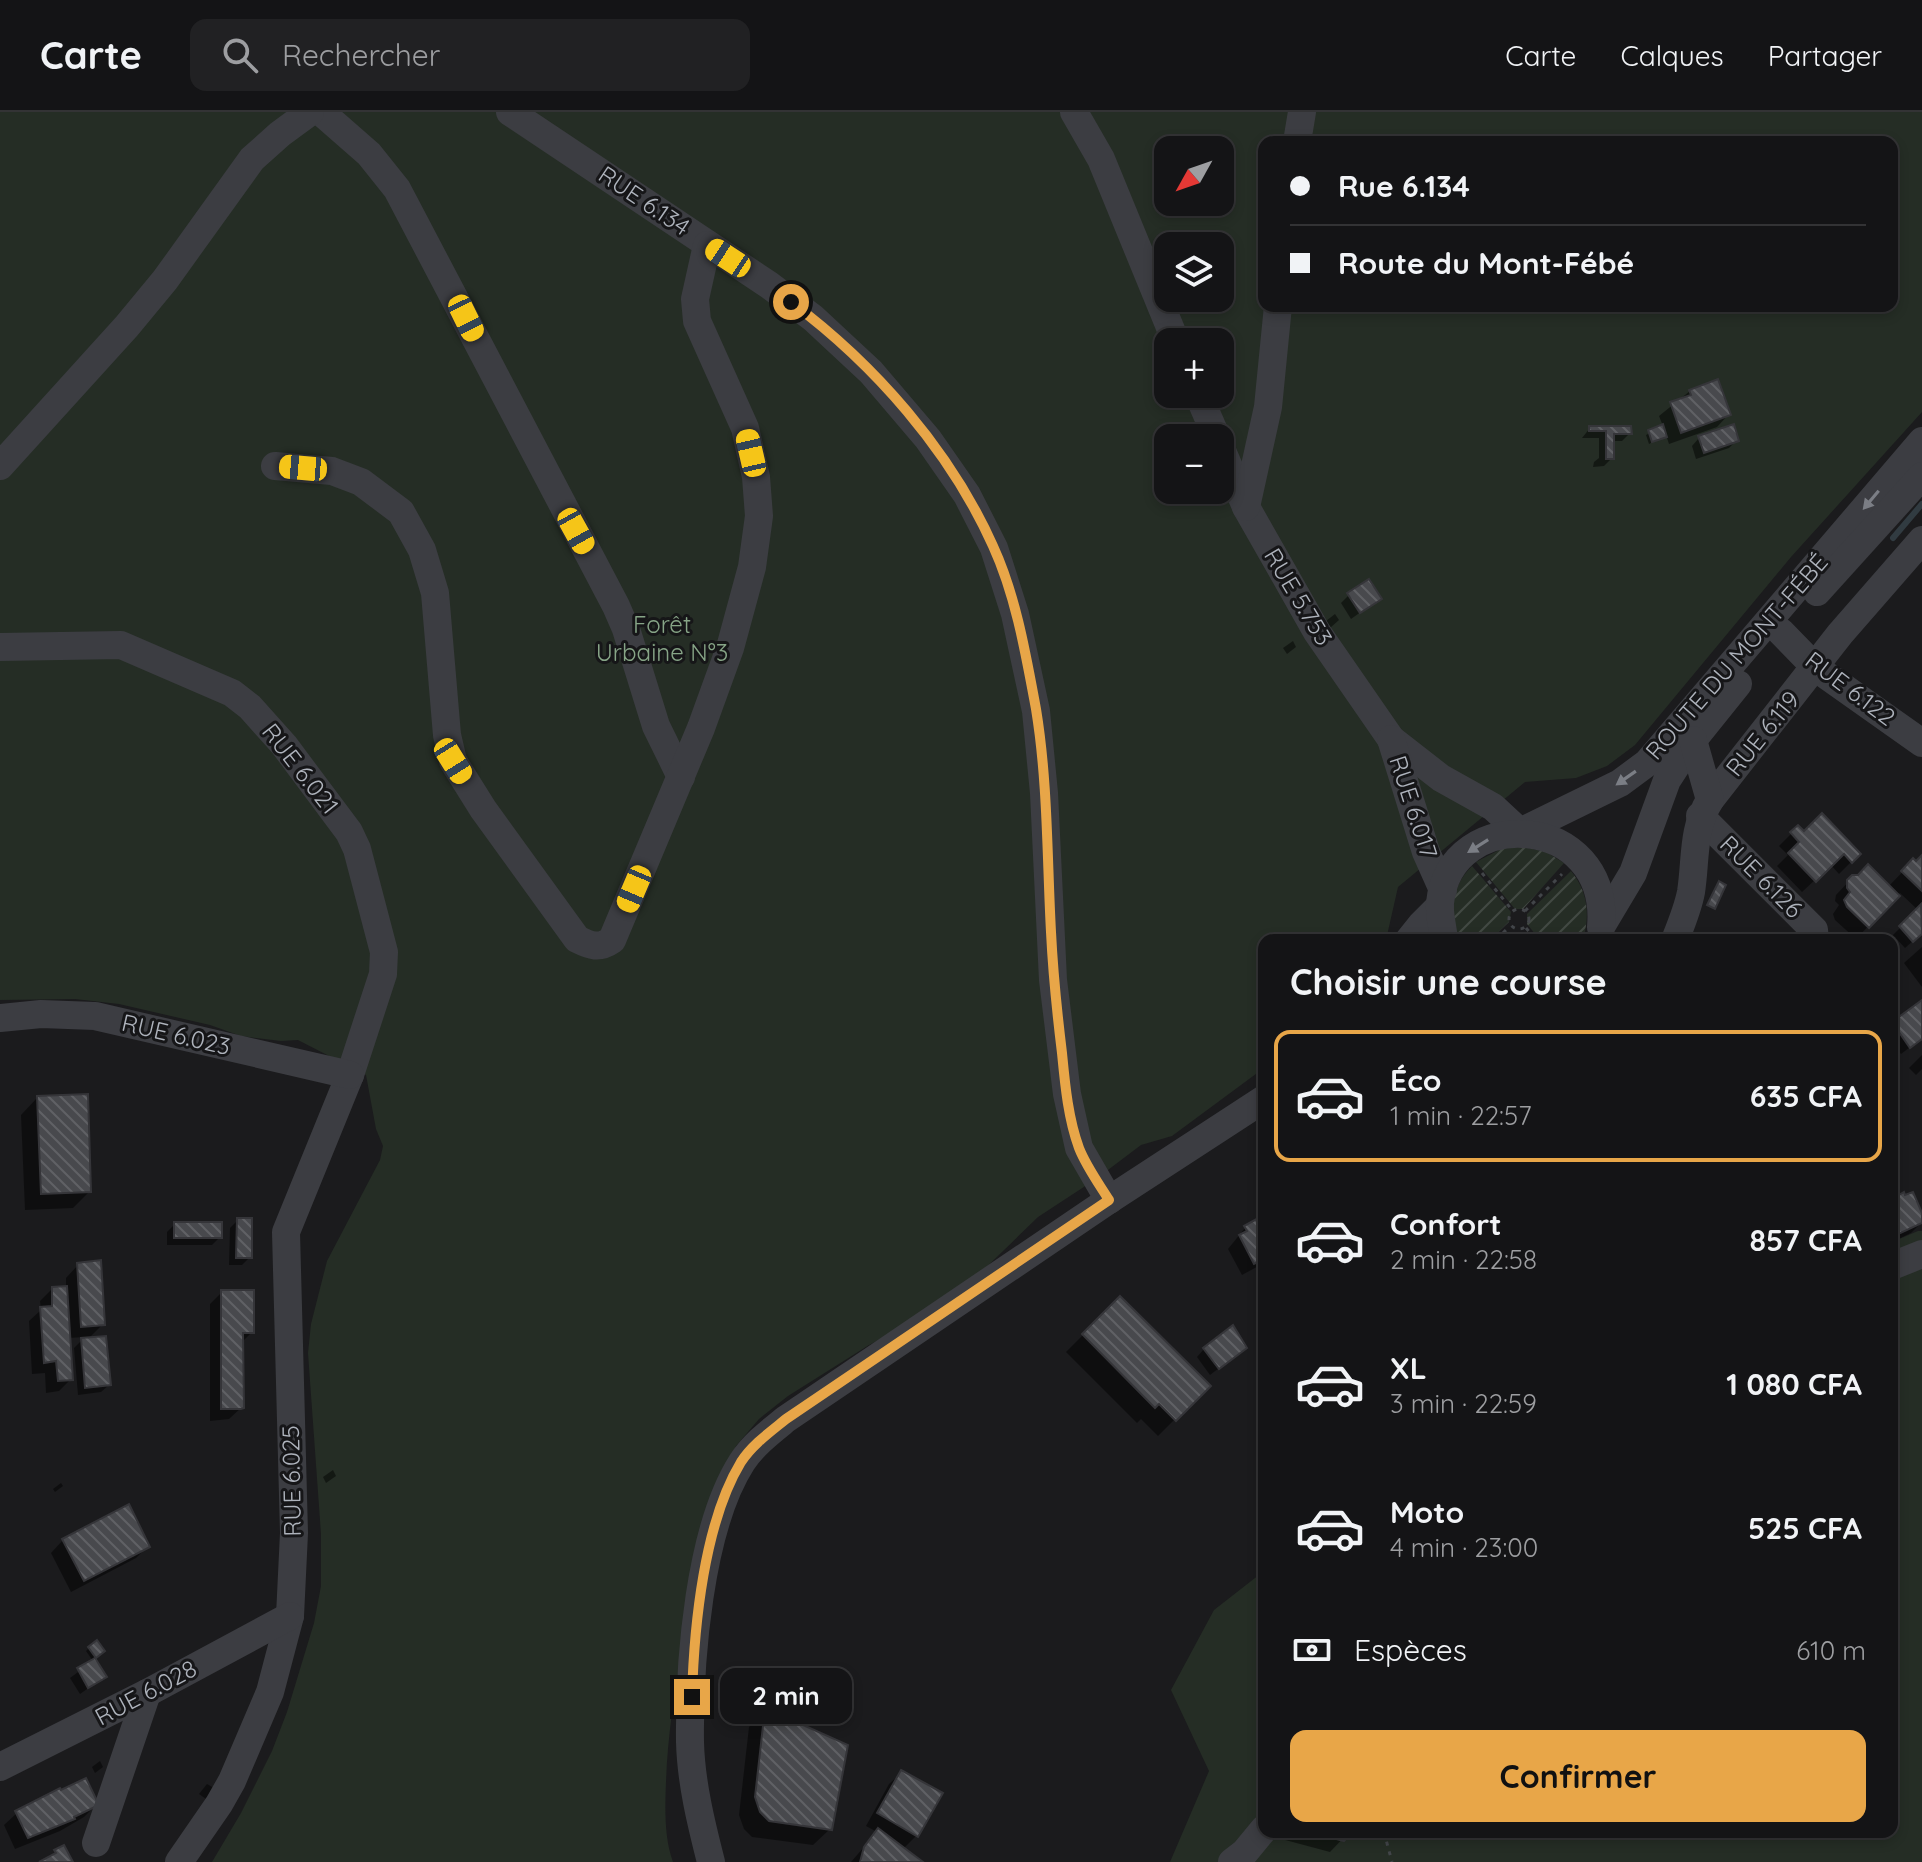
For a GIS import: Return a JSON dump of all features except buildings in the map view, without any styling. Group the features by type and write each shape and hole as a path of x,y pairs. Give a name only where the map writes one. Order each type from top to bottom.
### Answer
{"street":[{"path":"0,466 165,280 252,159 310,112"},
{"path":"321,112 383,169 426,242 616,606 656,726 681,777"},
{"name":"RUE 6.134","path":"510,112 769,285 813,318 871,372 928,439 967,495 994,548 1015,614 1036,711 1044,793 1053,980 1067,1094 1079,1148 1109,1200"},
{"path":"1074,112 1101,159 1170,328"},
{"path":"1298,136 1302,112"},
{"path":"275,466 332,471 361,482 401,512 422,550 435,593 447,735 453,761 483,809 577,939 591,946 603,946 612,940 681,777 730,648 752,567 759,516 756,477 745,428 697,321 695,299 707,245"},
{"path":"1246,507 1268,407 1277,312"},
{"name":"ROUTE DU MONT-FÉBÉ","path":"1520,832 1620,783 1647,763 1922,441"},
{"name":"ROUTE DU MONT-FÉBÉ","path":"1600,933 1633,873 1667,780 1693,740 1781,632 1922,476"},
{"name":"RUE 5.753","path":"1234,479 1246,507 1317,632 1391,739"},
{"name":"RUE 6.119","path":"1705,808 1850,622 1922,540"},
{"name":"RUE 6.122","path":"1781,632 1816,668 1922,743"},
{"name":"RUE 6.021","path":"0,647 121,645 133,649 232,693 250,707 284,745 349,832 357,849 380,930 384,952 383,974 348,1081"},
{"name":"RUE 6.017","path":"1391,739 1441,778 1493,807 1520,832"},
{"name":"RUE 6.017","path":"1391,739 1441,898 1444,934"},
{"path":"1677,934 1690,895 1696,831 1705,808 1693,740"},
{"name":"RUE 6.126","path":"1705,808 1814,934"},
{"name":"RUE 6.017","path":"1441,898 1452,870 1466,853 1491,838 1520,832 1532,833 1557,841 1579,856"},
{"path":"1579,856 1593,876 1601,900 1600,933"},
{"path":"1414,934 1441,898"},
{"name":"RUE 6.023","path":"0,1018 41,1014 95,1016 348,1081"},
{"name":"RUE 6.025","path":"179,1862 232,1781 270,1692 290,1616 294,1533 286,1232 348,1081"},
{"path":"711,1862 697,1798 690,1744 692,1673 700,1595 713,1535 731,1481 743,1460 786,1419 1258,1103"},
{"path":"1898,1264 1922,1254"},
{"name":"RUE 6.028","path":"0,1767 290,1616"},
{"path":"96,1843 147,1693"},
{"path":"1232,1862 1258,1837"}],"path":[{"path":"1466,853 1512,910"},
{"path":"1525,911 1579,856"},
{"path":"1512,910 1519,908 1525,911 1529,920 1525,927"},
{"path":"1512,910 1509,918 1511,925 1515,928 1525,927"},
{"path":"1502,934 1511,925"},
{"path":"1525,927 1531,934"},
{"path":"1386,1838 1392,1862"}],"green space":[{"name":"Forêt Urbaine N°3","path":"0,112 1922,112 1922,412 1791,557 1635,745 1607,766 1576,778 1525,782 1398,887 1387,934 1258,934 1258,1072 1172,1136 1141,1145 1038,1217 969,1284 911,1323 869,1345 788,1396 759,1419 736,1446 722,1473 673,1704 665,1802 673,1862 212,1862 272,1751 314,1623 321,1586 321,1534 308,1353 311,1324 327,1261 380,1160 383,1146 376,1129 366,1075 298,1040 241,1036 210,1025 119,1004 75,999 0,1000"},
{"path":"1524,847 1546,852 1564,863 1523,909 1515,909 1476,862 1503,848"},
{"path":"1472,866 1511,912 1509,922 1496,934 1455,934 1454,900 1465,874"},
{"path":"1571,871 1581,887 1586,904 1584,934 1535,934 1527,924 1527,914"},
{"path":"1922,1231 1922,1862 1170,1862 1209,1771 1171,1690 1214,1610 1258,1576 1258,1838 1898,1838 1898,1239"}],"waterway":[{"path":"1893,538 1922,504"}],"route":[{"path":"692,1697 700,1595 720,1510 743,1460 786,1419 1109,1200 1079,1148 1067,1094 1053,980 1044,793 1036,711 1015,614 994,548 967,495 928,439 871,372 813,318 791,302"}]}
